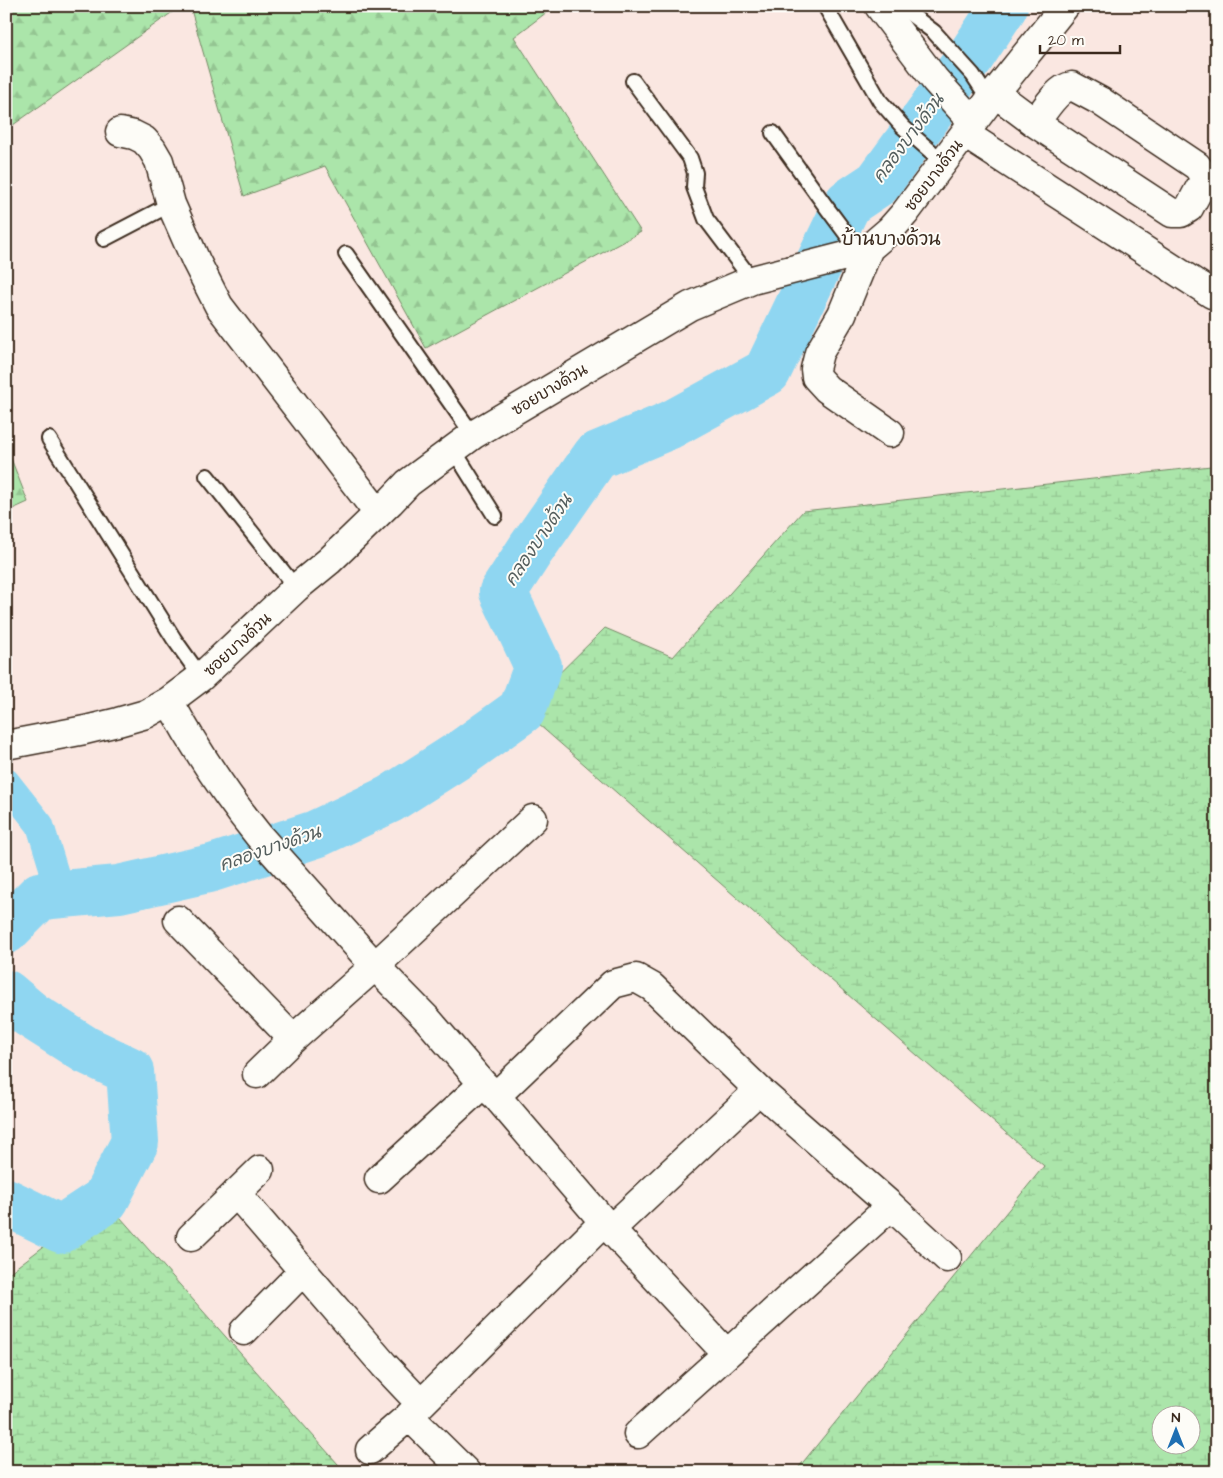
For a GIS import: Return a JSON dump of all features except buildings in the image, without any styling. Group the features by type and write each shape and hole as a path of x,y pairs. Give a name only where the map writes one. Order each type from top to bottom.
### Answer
{"street":[{"name":"ซอยบางด้วน","path":"16,744 118,722 146,714 169,701 201,677 296,588 329,561 408,483 463,442 690,306 763,277 855,247 890,230 905,213 934,154 965,120 993,97 1065,6"},
{"path":"892,8 935,80 965,120 1212,294"},
{"path":"993,97 1172,214 1181,214 1189,208 1203,182 1202,173 1197,166 1100,102 1072,86 1065,87 1060,91 1035,123"},
{"path":"120,132 134,135 144,140 152,149 158,160 171,204 196,261 219,306 378,513"},
{"path":"855,247 842,314 819,353 815,369 816,377 827,389 890,433"},
{"path":"169,701 184,729 244,818 290,873 428,1020 607,1225 727,1354"},
{"path":"257,1074 293,1039 376,966 533,818"},
{"path":"178,920 293,1039"},
{"path":"379,1179 490,1090 613,984 636,978 652,988 759,1090 948,1258"},
{"path":"370,1450 415,1410 607,1225 759,1090"},
{"path":"191,1237 260,1170"},
{"path":"236,1193 384,1365 415,1410 466,1472"},
{"path":"638,1434 891,1206"},
{"path":"244,1331 304,1272"}],"lane":[{"path":"825,6 880,102 903,127 934,154"},
{"path":"892,8 934,32 993,97"},
{"path":"633,81 690,158 695,173 694,187 706,219 763,277"},
{"path":"773,133 855,247"},
{"path":"104,239 171,204"},
{"path":"346,254 463,442 494,516"},
{"path":"48,439 174,640 201,677"},
{"path":"207,476 296,588"}],"green space":[{"path":"6,6 181,6 6,130"},
{"path":"190,6 555,6 514,37 641,232 426,348 325,166 244,196"},
{"path":"6,446 28,502 6,512"},
{"path":"1217,458 1217,1472 795,1472 1044,1166 522,710 605,628 673,657 803,511 1211,466"},
{"path":"105,1200 345,1472 6,1472 6,1275"}],"waterway":[{"name":"คลองบางด้วน","path":"6,930 40,896 119,889 212,868 316,834 390,799 462,753 522,710 538,666 503,592 531,549 596,456 670,425 767,372 848,203 878,183 971,56 1004,6"},
{"path":"6,782 40,825 61,894"},
{"name":"คลองบางด้วน","path":"6,994 31,1015 86,1050 130,1071 135,1142 105,1200 61,1229 6,1202"}],"district":[{"name":"บ้านบางด้วน","path":"891,238"}]}
